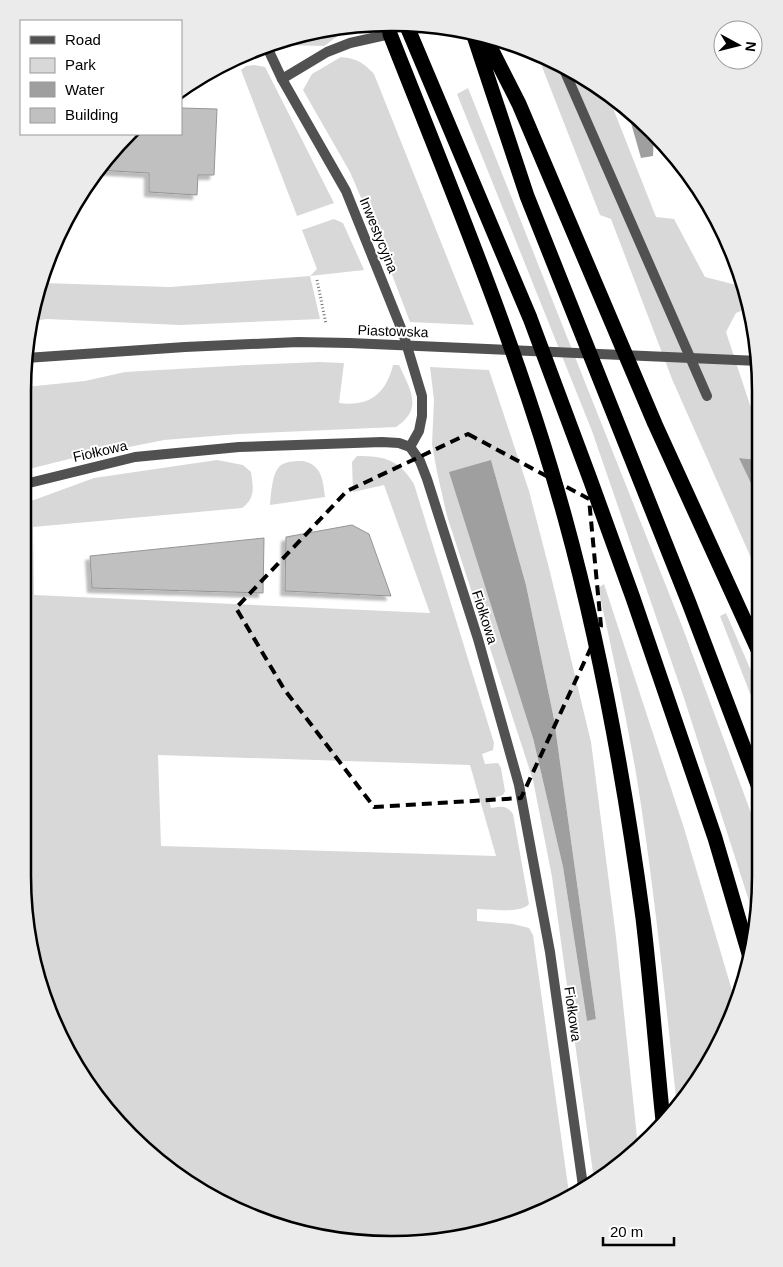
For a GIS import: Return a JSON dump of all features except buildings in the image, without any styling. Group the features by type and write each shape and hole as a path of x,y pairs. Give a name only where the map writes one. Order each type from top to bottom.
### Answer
{"highway":[{"path":"391,31 525,385 565,517 581,580 610,716 629,823 643,921 662,1113"},
{"path":"409,32 530,318 633,598 715,838 746,942"},
{"path":"476,42 527,196 689,604 752,769"},
{"path":"489,45 519,104 655,424 752,639"}],"street":[{"path":"282,79 335,49 383,31"},
{"name":"Inwestycyjna","path":"270,53 282,79 346,191 403,333 422,396 422,416 419,431 410,447"},
{"path":"567,77 707,396"},
{"name":"Piastowska","path":"33,357 92,352 298,342 750,361"},
{"name":"Fiołkowa","path":"31,483 135,457 239,447 343,443 399,443 410,447 420,461 427,479 478,639 519,785 550,952 582,1181"}],"path":[{"path":"317,280 326,324"}],"highlighted area":[{"path":"468,434 589,499 601,626 521,798 374,807 284,689 236,608 347,491"}],"green space":[{"path":"340,35 324,46 293,45"},
{"path":"341,57 359,62 374,74 474,325 410,322 377,235 350,172 303,90 312,74"},
{"path":"541,64 592,92 613,107 656,217 674,219 705,277 735,285 742,310 736,313 726,332 752,407 752,459 740,458 752,485 752,560 672,379 611,219 600,215"},
{"path":"246,66 265,67 334,203 297,216 241,70"},
{"path":"468,88 682,626 752,816 750,906 684,698 592,431 457,94"},
{"path":"334,219 343,223 364,270 310,276 317,269 302,230"},
{"path":"310,276 320,319 180,325 38,320 48,283 170,287"},
{"path":"319,362 344,363 339,403 350,404 359,403 375,396 386,384 393,365 399,365 410,390 412,406 405,420 396,427 238,434 164,440 31,468 31,386 85,381 125,372"},
{"path":"430,367 489,370 529,491 591,742 616,937 637,1138 593,1174 552,877 533,780 447,516 432,444 434,400","holes":["491,460 526,585 554,719 596,1019 587,1021 563,867 533,738"]},
{"path":"357,456 376,457 391,461 403,470 414,484 494,743 493,750 482,754 485,764 498,763 501,768 505,791 503,795 489,799 491,808 504,807 513,814 529,904 512,910 477,909 477,921 513,924 529,928 533,935 568,1189 551,1199 507,1217 439,1233 392,1236 368,1235 344,1233 298,1223 276,1217 232,1199 191,1175 172,1161 121,1113 92,1076 80,1056 68,1035 50,991 34,923 31,876 31,500 94,478 217,460 243,465 251,472 253,487 250,500 242,508 33,527 34,595 430,613 384,485 353,492 352,462","holes":["158,755 470,765 496,856 161,846"]},
{"path":"303,461 318,470 322,479 325,497 270,505 274,476 279,466 288,462"},
{"path":"604,584 684,828 733,992 715,1035 691,1076 676,1096 659,940 636,773 598,588"},
{"path":"726,613 752,673 752,699 720,616"}],"water":[{"path":"631,123 654,145 653,156 641,158"},
{"path":"739,458 752,459 752,485"},
{"path":"491,460 526,585 554,719 596,1019 587,1021 563,867 533,738 449,472"}]}
